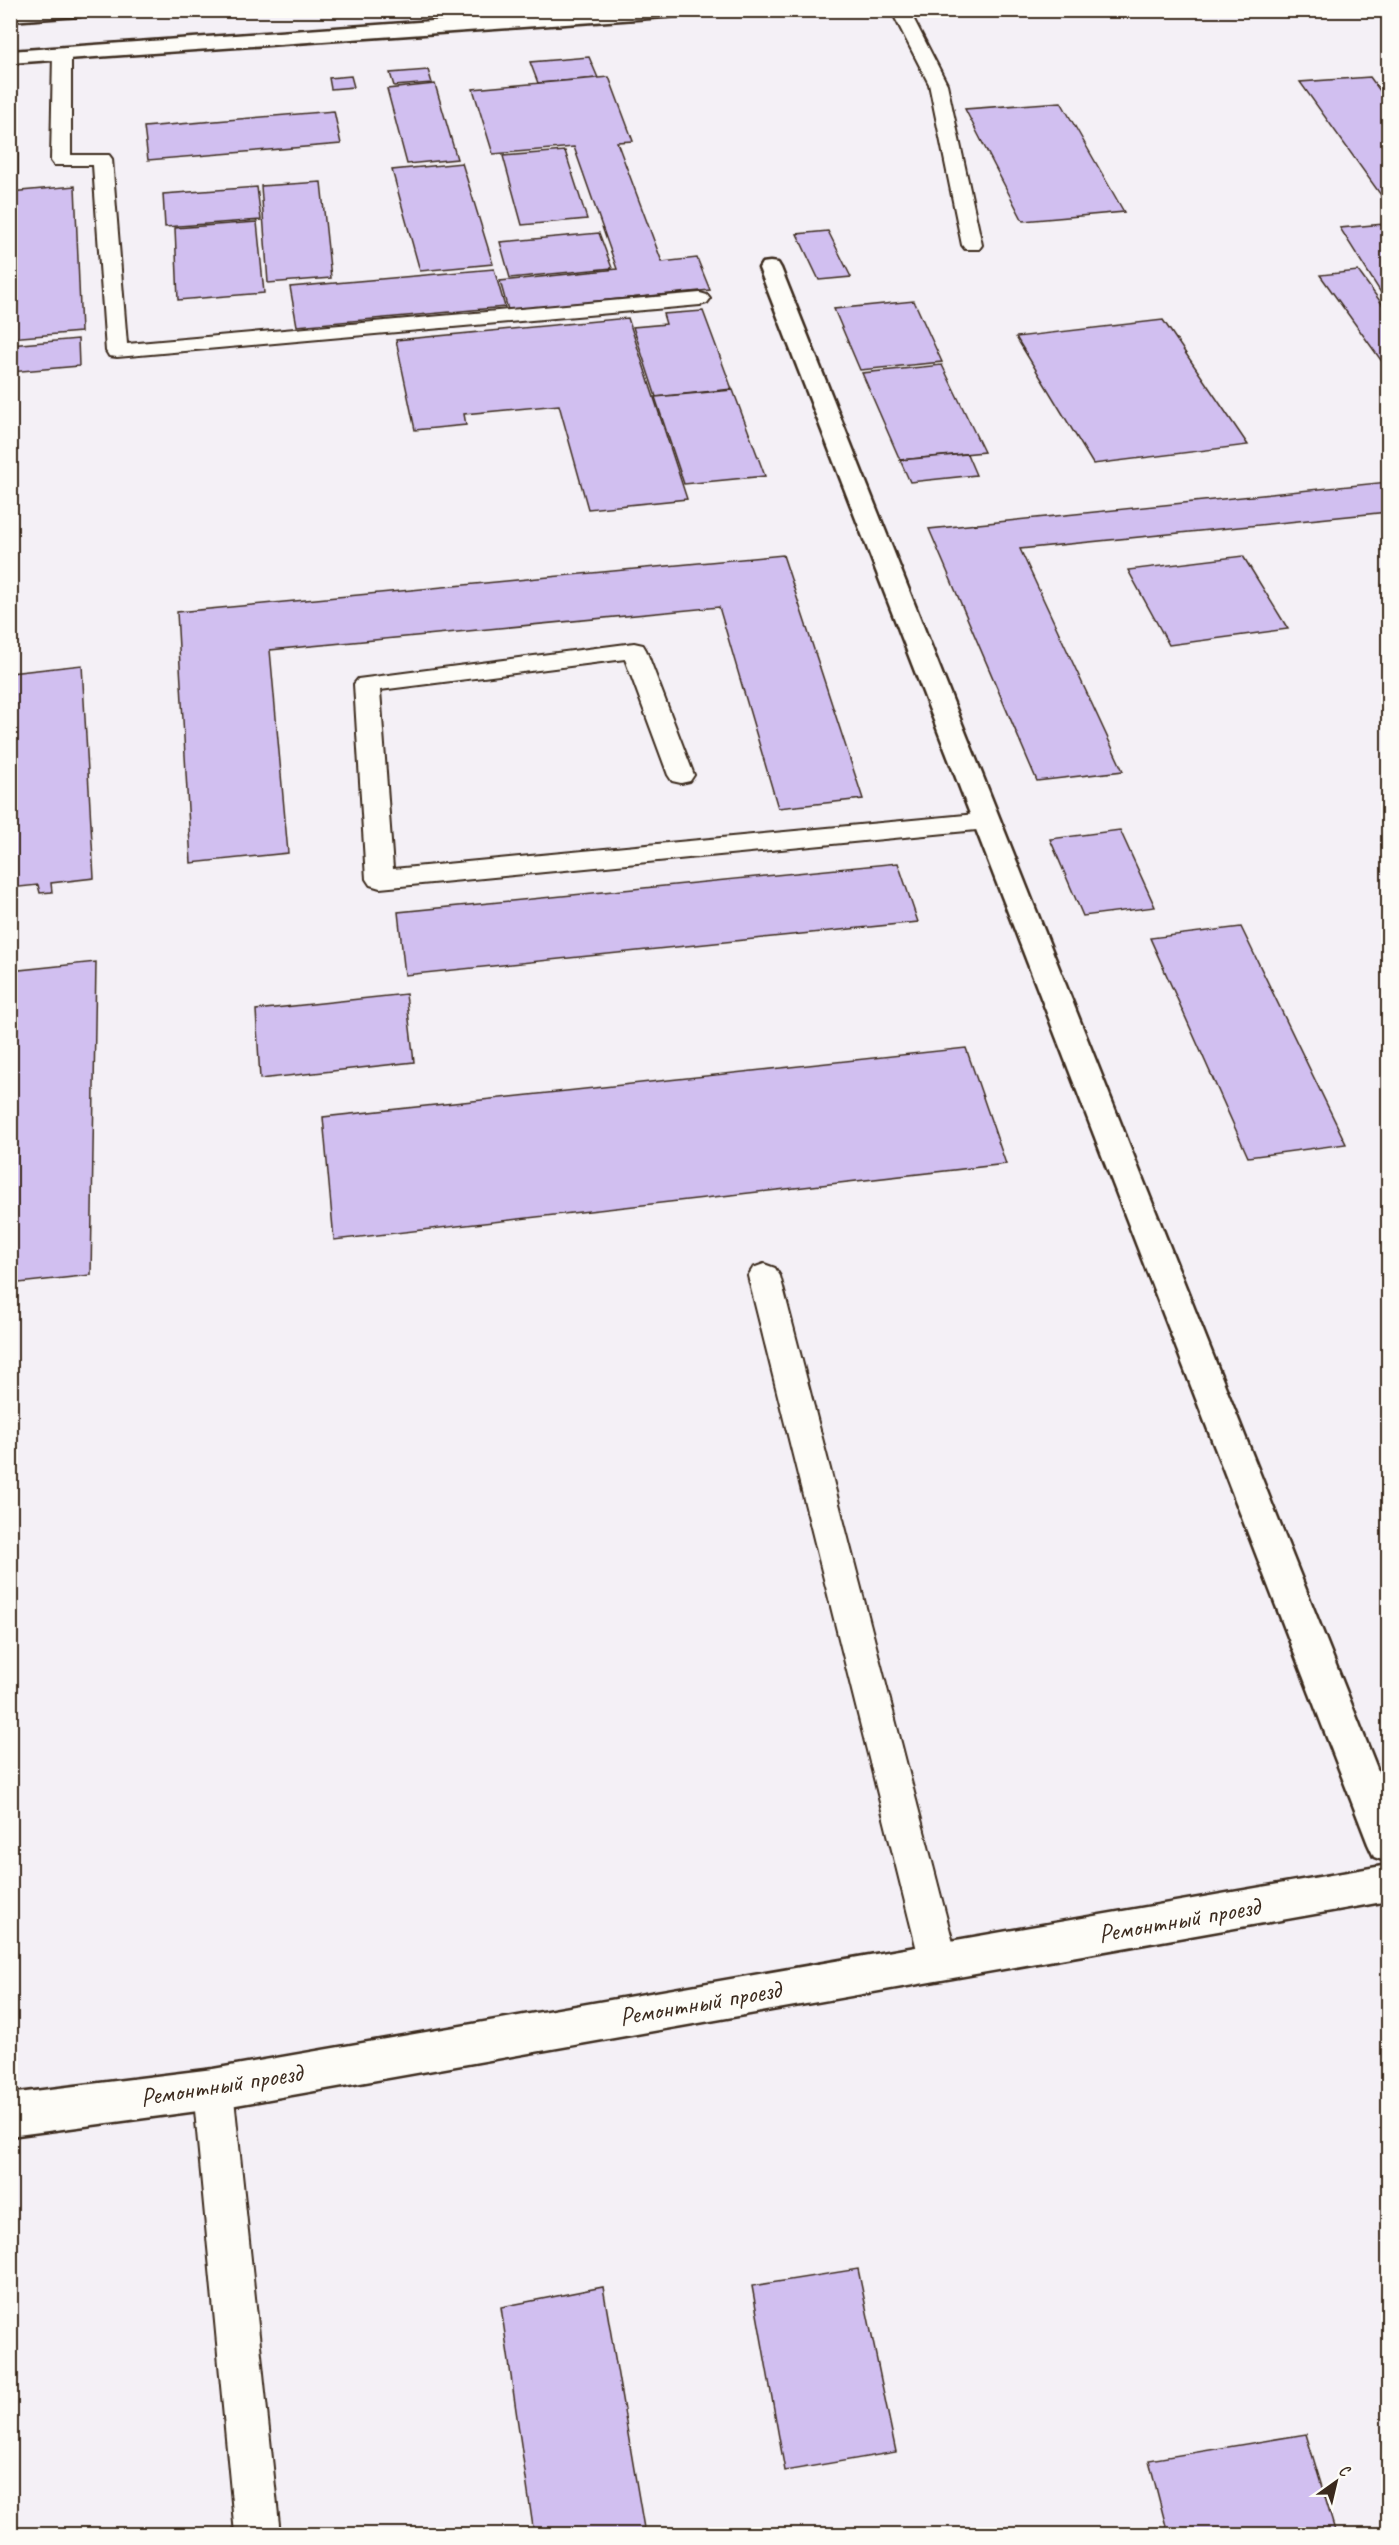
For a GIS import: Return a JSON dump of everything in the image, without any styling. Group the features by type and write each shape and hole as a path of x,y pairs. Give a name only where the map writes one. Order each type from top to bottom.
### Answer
{"street":[{"path":"10,15 80,10"},
{"path":"10,57 680,10"},
{"path":"770,268 1389,1845"},
{"name":"Ремонтный проезд","path":"10,2115 213,2089 1389,1883"}],"lane":[{"path":"900,10 938,84 972,245"},
{"path":"62,53 61,160 102,159 117,351 700,299"},
{"path":"681,775 634,650 367,684 380,879 987,821"},
{"path":"764,1276 939,1962"},
{"path":"213,2089 258,2535"}],"building":[{"path":"589,57 598,78 538,83 530,62"},
{"path":"428,70 432,83 394,86 390,73"},
{"path":"351,76 354,87 331,89 329,78"},
{"path":"609,77 633,141 617,142 662,262 697,258 710,290 508,310 500,281 617,269 574,147 493,154 473,89"},
{"path":"1370,77 1388,99 1388,205 1300,82"},
{"path":"435,84 457,159 407,164 387,89"},
{"path":"1061,102 1124,212 1023,221 965,109"},
{"path":"334,111 341,144 148,160 144,127"},
{"path":"10,125 18,125 18,175 10,175"},
{"path":"565,151 587,219 522,225 503,156"},
{"path":"462,163 493,264 420,271 392,170"},
{"path":"321,182 331,278 268,283 261,186"},
{"path":"75,186 81,332 10,338 10,192"},
{"path":"257,187 261,220 165,227 163,194"},
{"path":"257,222 264,293 178,300 175,228"},
{"path":"1384,224 1388,230 1388,304 1340,228"},
{"path":"828,231 851,277 819,280 797,234"},
{"path":"599,233 612,268 510,278 500,242"},
{"path":"494,269 505,307 297,326 290,287"},
{"path":"1358,271 1388,312 1388,370 1320,275"},
{"path":"914,301 942,362 860,370 834,309"},
{"path":"703,311 732,389 656,397 633,327 666,324 663,314"},
{"path":"628,318 687,499 588,509 559,405 464,414 466,425 415,430 396,340"},
{"path":"1163,320 1248,445 1093,464 1016,337"},
{"path":"78,339 79,366 10,372 10,345"},
{"path":"942,365 984,452 900,460 862,373"},
{"path":"733,390 765,476 684,484 655,397"},
{"path":"967,454 976,475 910,482 900,460"},
{"path":"1388,482 1388,512 1020,549 1123,771 1037,781 929,529"},
{"path":"783,555 863,799 778,808 719,607 270,650 288,853 191,863 177,612"},
{"path":"1243,556 1288,629 1169,645 1128,570"},
{"path":"82,665 94,878 51,883 52,892 40,893 38,885 10,888 10,673"},
{"path":"1120,830 1155,907 1083,916 1050,839"},
{"path":"898,863 918,922 405,975 398,912"},
{"path":"1241,927 1346,1144 1248,1157 1150,938"},
{"path":"96,962 91,1275 10,1284 10,971"},
{"path":"406,994 414,1062 260,1079 256,1010"},
{"path":"966,1048 1006,1164 334,1240 323,1117"},
{"path":"858,2269 896,2452 785,2471 752,2286"},
{"path":"603,2287 645,2534 534,2534 501,2307"},
{"path":"1306,2434 1336,2534 1168,2534 1149,2460"}]}
